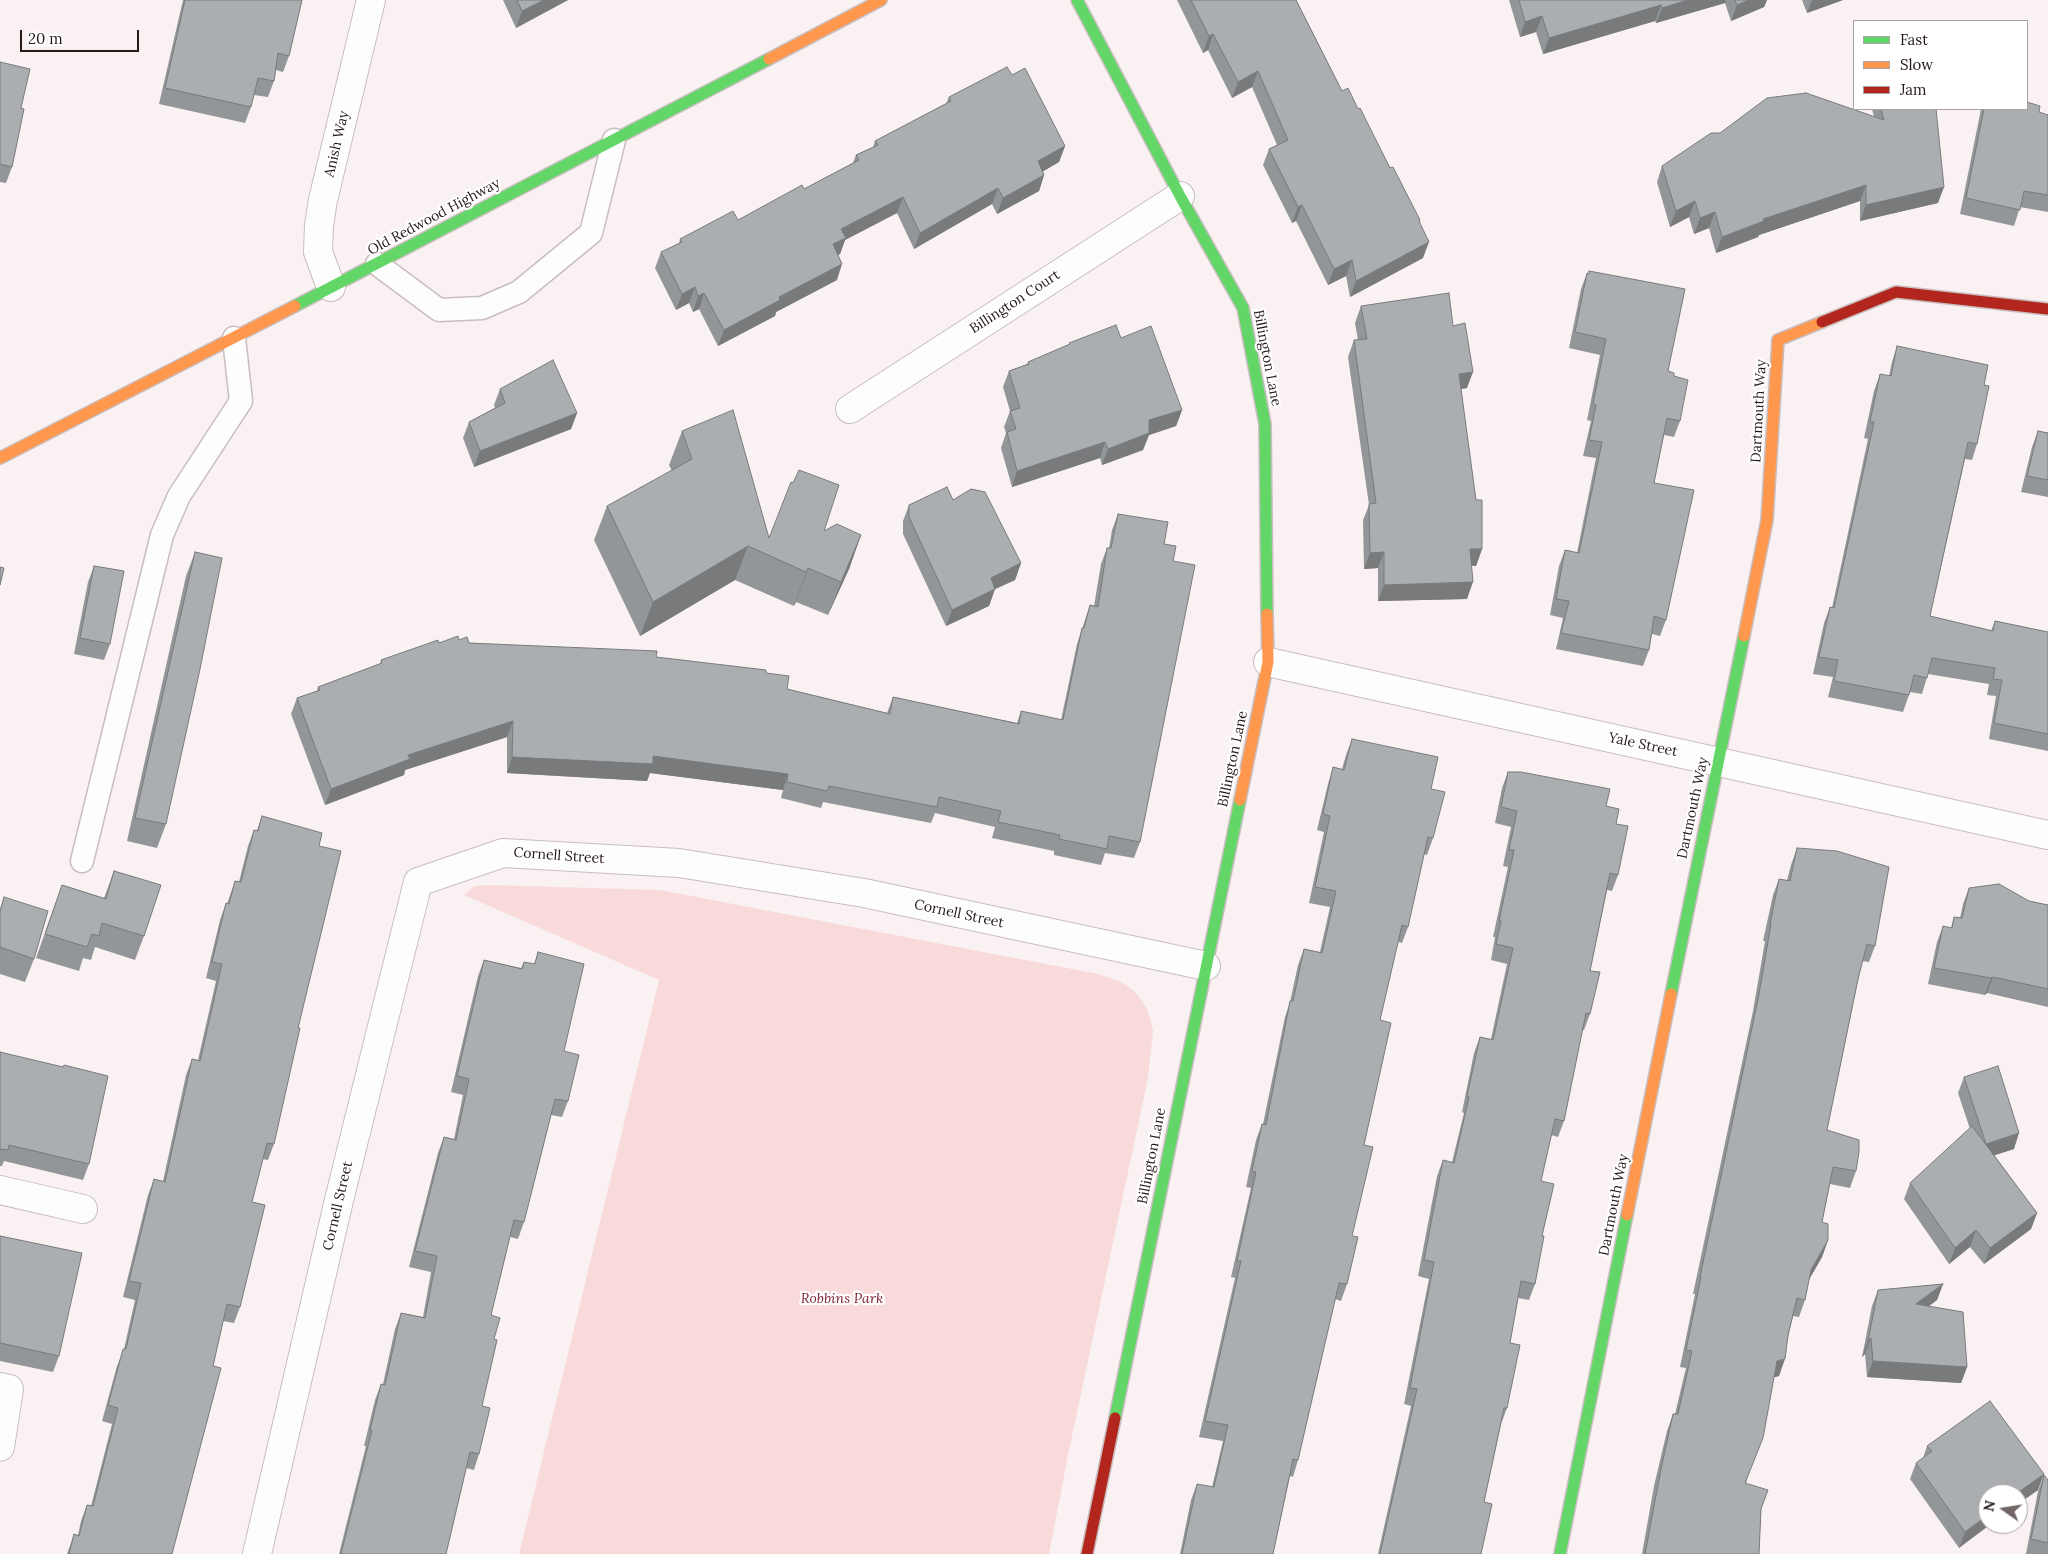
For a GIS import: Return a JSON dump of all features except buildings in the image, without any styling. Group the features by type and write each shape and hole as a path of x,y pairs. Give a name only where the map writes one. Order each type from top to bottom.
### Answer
{"street":[{"name":"Anish Way","path":"332,287 318,252 319,225 323,200 371,0"},
{"name":"Old Redwood Highway","path":"0,458 377,264 881,0"},
{"name":"Billington Lane","path":"1077,0 1180,196 1243,308 1265,424 1268,662 1087,1554"},
{"name":"Billington Court","path":"850,409 1180,196"},
{"name":"Dartmouth Way","path":"1560,1554 1767,520 1778,340 1896,292 2048,309"},
{"name":"Yale Street","path":"1268,662 2048,835"},
{"name":"Cornell Street","path":"257,1554 339,1200 418,882 503,852 680,863 864,893 1206,966"},
{"path":"0,1190 83,1209"},
{"path":"0,1387 9,1389 0,1447"}],"lane":[{"path":"377,264 439,310 482,308 519,292 591,233 614,140"},
{"path":"82,861 162,535 180,496 241,402 234,338"}],"green space":[{"name":"Robbins Park","path":"474,886 660,890 1098,974 1121,982 1133,990 1140,998 1148,1011 1153,1031 1148,1078 1069,1450 1049,1554 519,1554 659,980 464,895"}],"traffic: fast":[{"path":"1077,0 1180,196 1243,308 1265,424 1267,614"},
{"path":"295,306 769,59"},
{"path":"1671,994 1744,636"},
{"path":"1115,1418 1240,800"},
{"path":"1560,1554 1627,1215"}],"traffic: slow":[{"path":"769,59 881,0"},
{"path":"0,458 295,306"},
{"path":"1744,636 1767,520 1778,340 1822,322"},
{"path":"1240,800 1268,662 1267,614"},
{"path":"1627,1215 1671,994"}],"traffic: jam":[{"path":"1822,322 1896,292 2048,309"},
{"path":"1087,1554 1115,1418"}]}
